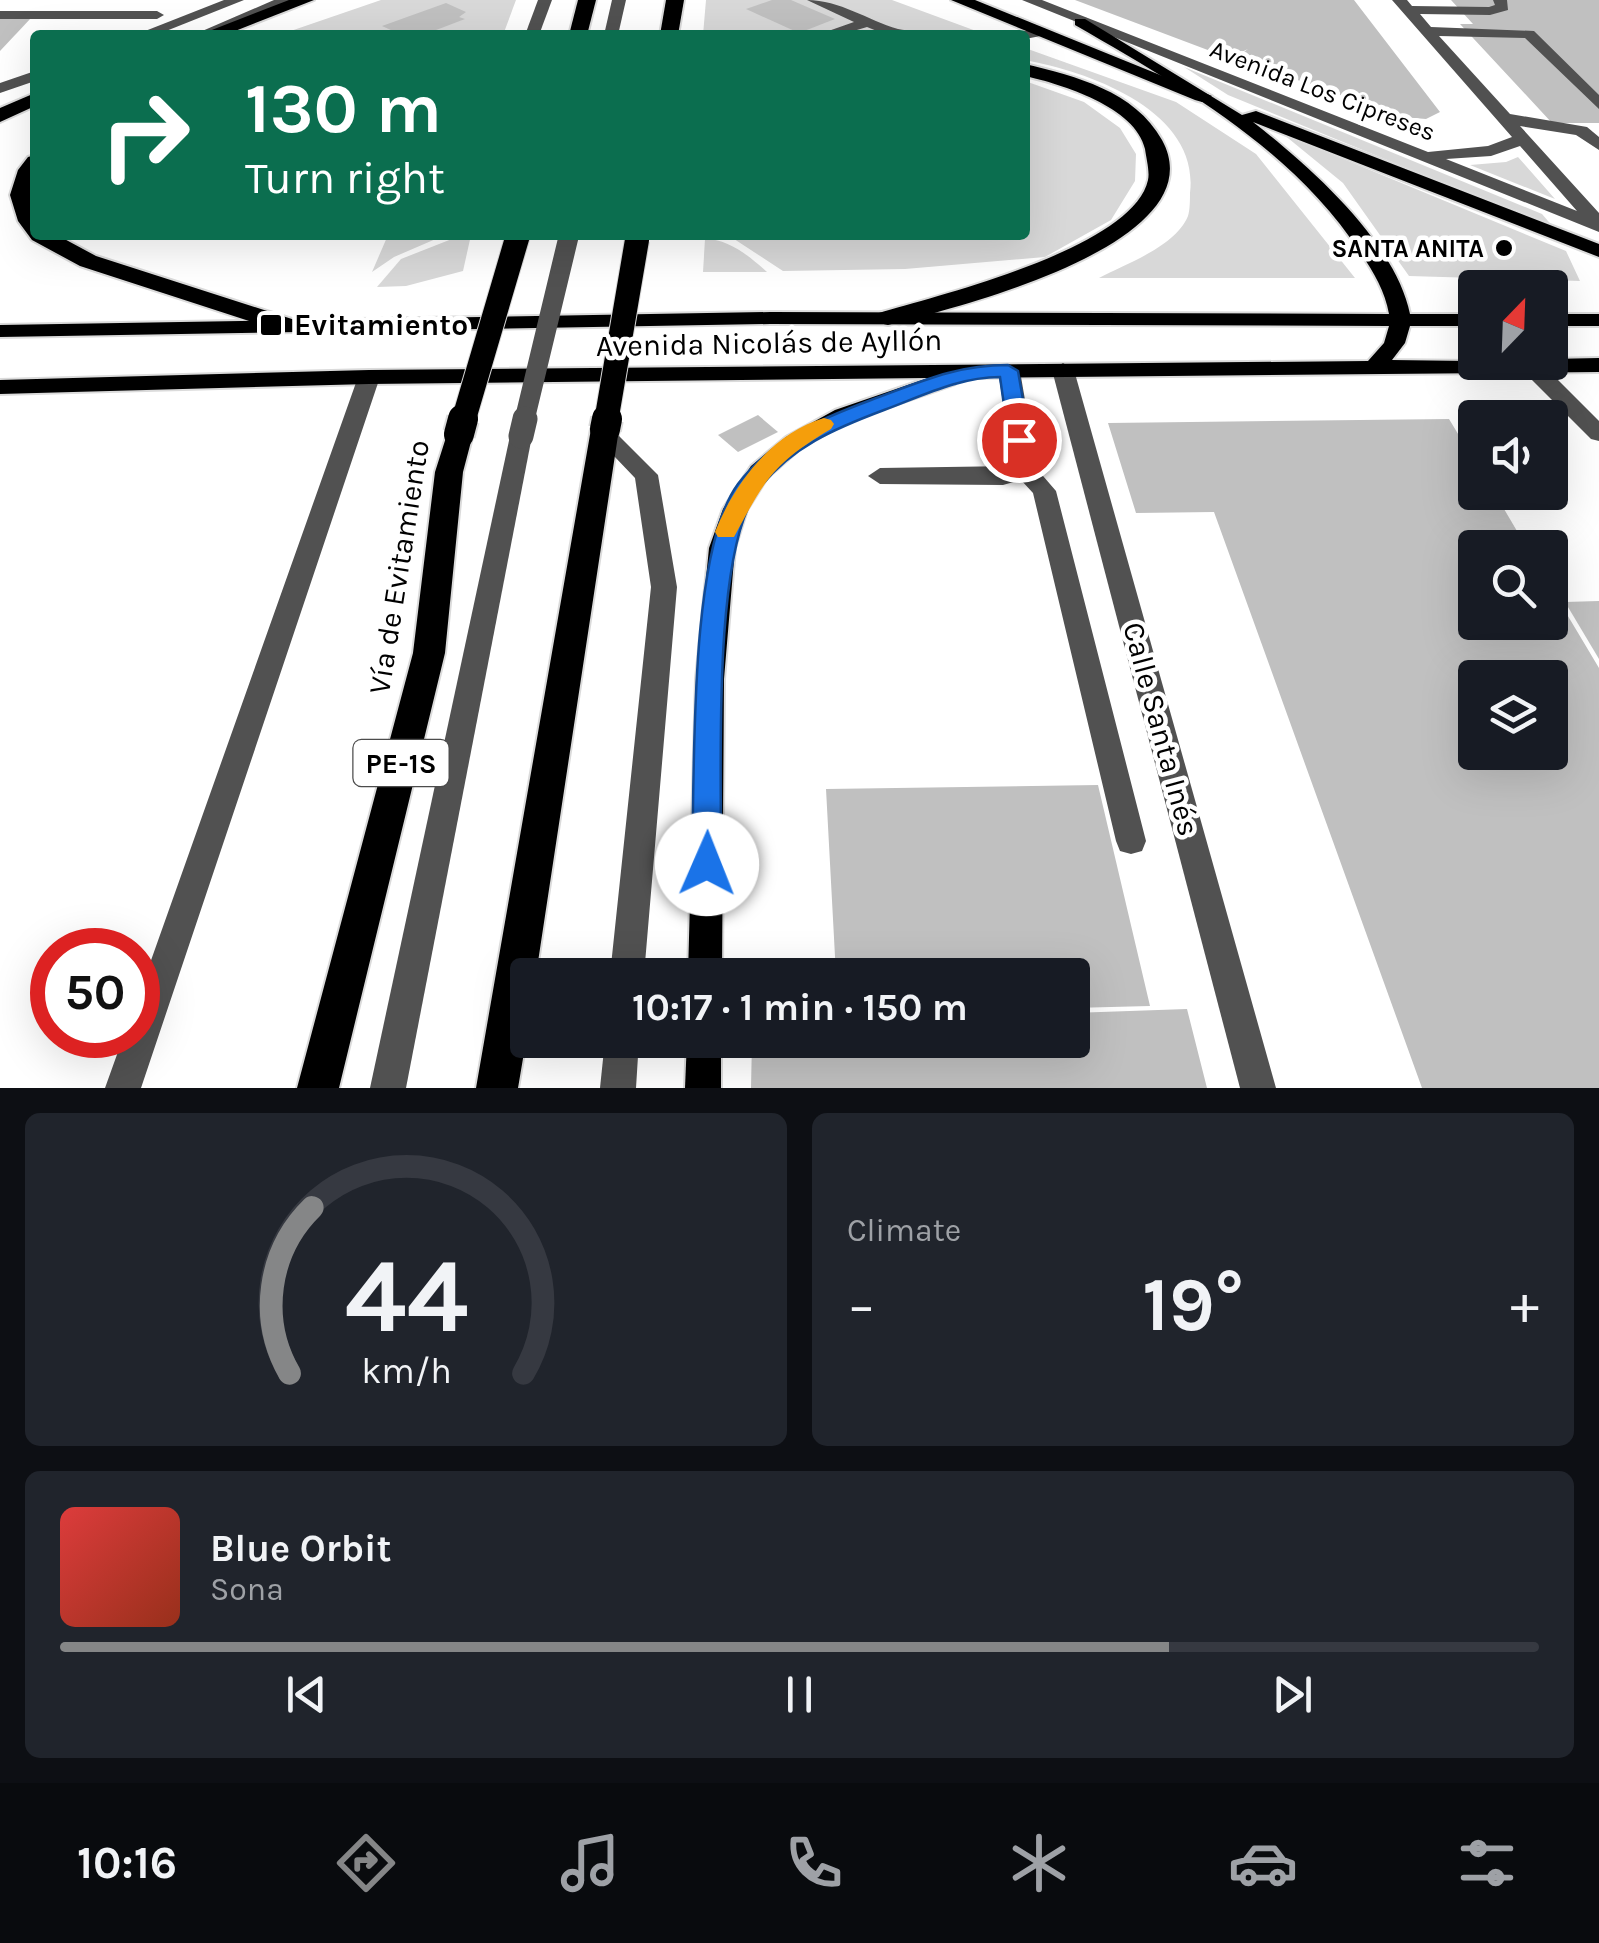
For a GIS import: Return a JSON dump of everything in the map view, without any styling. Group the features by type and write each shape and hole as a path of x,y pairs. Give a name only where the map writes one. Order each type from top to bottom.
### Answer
{"highway":[{"path":"218,30 304,0"},
{"path":"579,30 587,0"},
{"path":"670,30 675,0"},
{"path":"960,0 1202,96"},
{"path":"888,318 1022,275 1079,252 1133,222 1154,198 1161,178 1158,155 1137,122 1093,92 1030,72"},
{"path":"0,112 30,99"},
{"path":"30,166 19,192 30,223"},
{"path":"50,240 88,261 286,325"},
{"name":"Vía de Evitamiento","path":"318,1088 428,653 448,472 517,240"},
{"path":"497,1088 637,240"}],"main road":[{"path":"1080,22 1262,135 1325,192 1370,251 1392,289 1402,320 1399,343 1374,368"},
{"path":"1202,96 1599,251"},
{"name":"Avenida Nicolás de Ayllón","path":"0,331 888,318 1458,320"},
{"path":"1568,320 1599,320"},
{"name":"Avenida Nicolás de Ayllón","path":"1568,365 1599,365"},
{"name":"Avenida Nicolás de Ayllón","path":"0,387 368,376 1458,367"},
{"path":"705,958 710,679 722,548 735,508 759,472 808,434 856,410 969,371"},
{"path":"703,1088 704,1058"}],"street":[{"path":"154,30 237,0"},
{"path":"216,30 287,0"},
{"path":"534,30 545,0"},
{"path":"612,30 618,0"},
{"path":"814,0 887,30"},
{"name":"Avenida Los Cipreses","path":"1029,0 1597,221"},
{"path":"1403,5 1490,11 1503,6 1500,0"},
{"path":"1403,5 1597,221"},
{"path":"148,30 160,8"},
{"path":"0,16 160,8"},
{"path":"841,30 865,23"},
{"path":"1426,31 1528,34 1599,104"},
{"path":"1030,35 1044,34"},
{"path":"0,88 30,78"},
{"path":"1503,118 1581,131 1599,145"},
{"path":"1419,154 1491,152 1522,138"},
{"path":"388,1088 521,436 568,240"},
{"name":"Calle Santa Inés","path":"1063,370 1258,1088"},
{"path":"1008,371 1026,472 1044,492 1132,842"},
{"path":"123,1088 368,376"},
{"path":"1545,380 1599,434"},
{"path":"605,432 646,475 664,587 630,958"},
{"path":"880,476 1003,477 1026,472"},
{"path":"618,1088 620,1058"}],"shaded area":[{"path":"381,0 516,0 505,30 294,30"},
{"path":"706,0 892,0 973,30 703,30"},
{"path":"1030,50 1176,102 1256,154 1355,278 1099,278 1149,253 1182,227 1190,208 1188,164 1178,139 1136,100 1080,74 1030,61"},
{"path":"1184,67 1542,214 1554,228 1228,95"},
{"path":"1030,83 1084,102 1120,128 1136,154 1135,181 1111,220 1045,257 905,269 783,271 736,240 1030,240"},
{"path":"1283,134 1566,251 1580,281 1568,281 1568,270 1458,270 1458,277 1409,276 1343,183"},
{"path":"1518,157 1555,199 1470,165"},
{"path":"386,240 433,240 394,257 372,272"},
{"path":"449,240 470,240 463,271 406,286 377,287 401,259"},
{"path":"705,240 714,240 730,245 767,272 703,272"}],"building":[{"path":"772,0 791,0 835,19 807,30 792,30 746,9"},
{"path":"1075,0 1354,0 1440,112 1426,119 1402,117 1235,58 1248,49 1229,58"},
{"path":"1451,0 1599,0 1599,123 1552,123 1460,24 1473,24"},
{"path":"446,3 466,12 459,17 465,19 436,30 391,30 382,26"},
{"path":"0,18 31,18 0,51"},
{"path":"758,415 778,432 738,452 718,435"},
{"path":"1449,419 1458,434 1458,510 1505,510 1516,530 1458,530 1458,640 1568,640 1568,616 1599,668 1599,1088 1422,1088 1214,512 1136,513 1108,423"},
{"path":"1599,601 1599,659 1568,607 1568,602"},
{"path":"1098,785 1150,1006 1090,1008 1090,958 835,958 826,789"},
{"path":"1187,1009 1207,1088 751,1088 752,1058 1090,1058 1090,1012"}],"slow traffic":[{"path":"726,532 735,508 759,472 794,442 824,424"}],"place":[{"name":"SANTA ANITA","path":"1504,248"},
{"name":"Evitamiento","path":"271,325"}],"route":[{"path":"707,864 710,679 722,548 735,508 759,472 794,442 843,415 969,371 1008,371 1019,440"}]}
